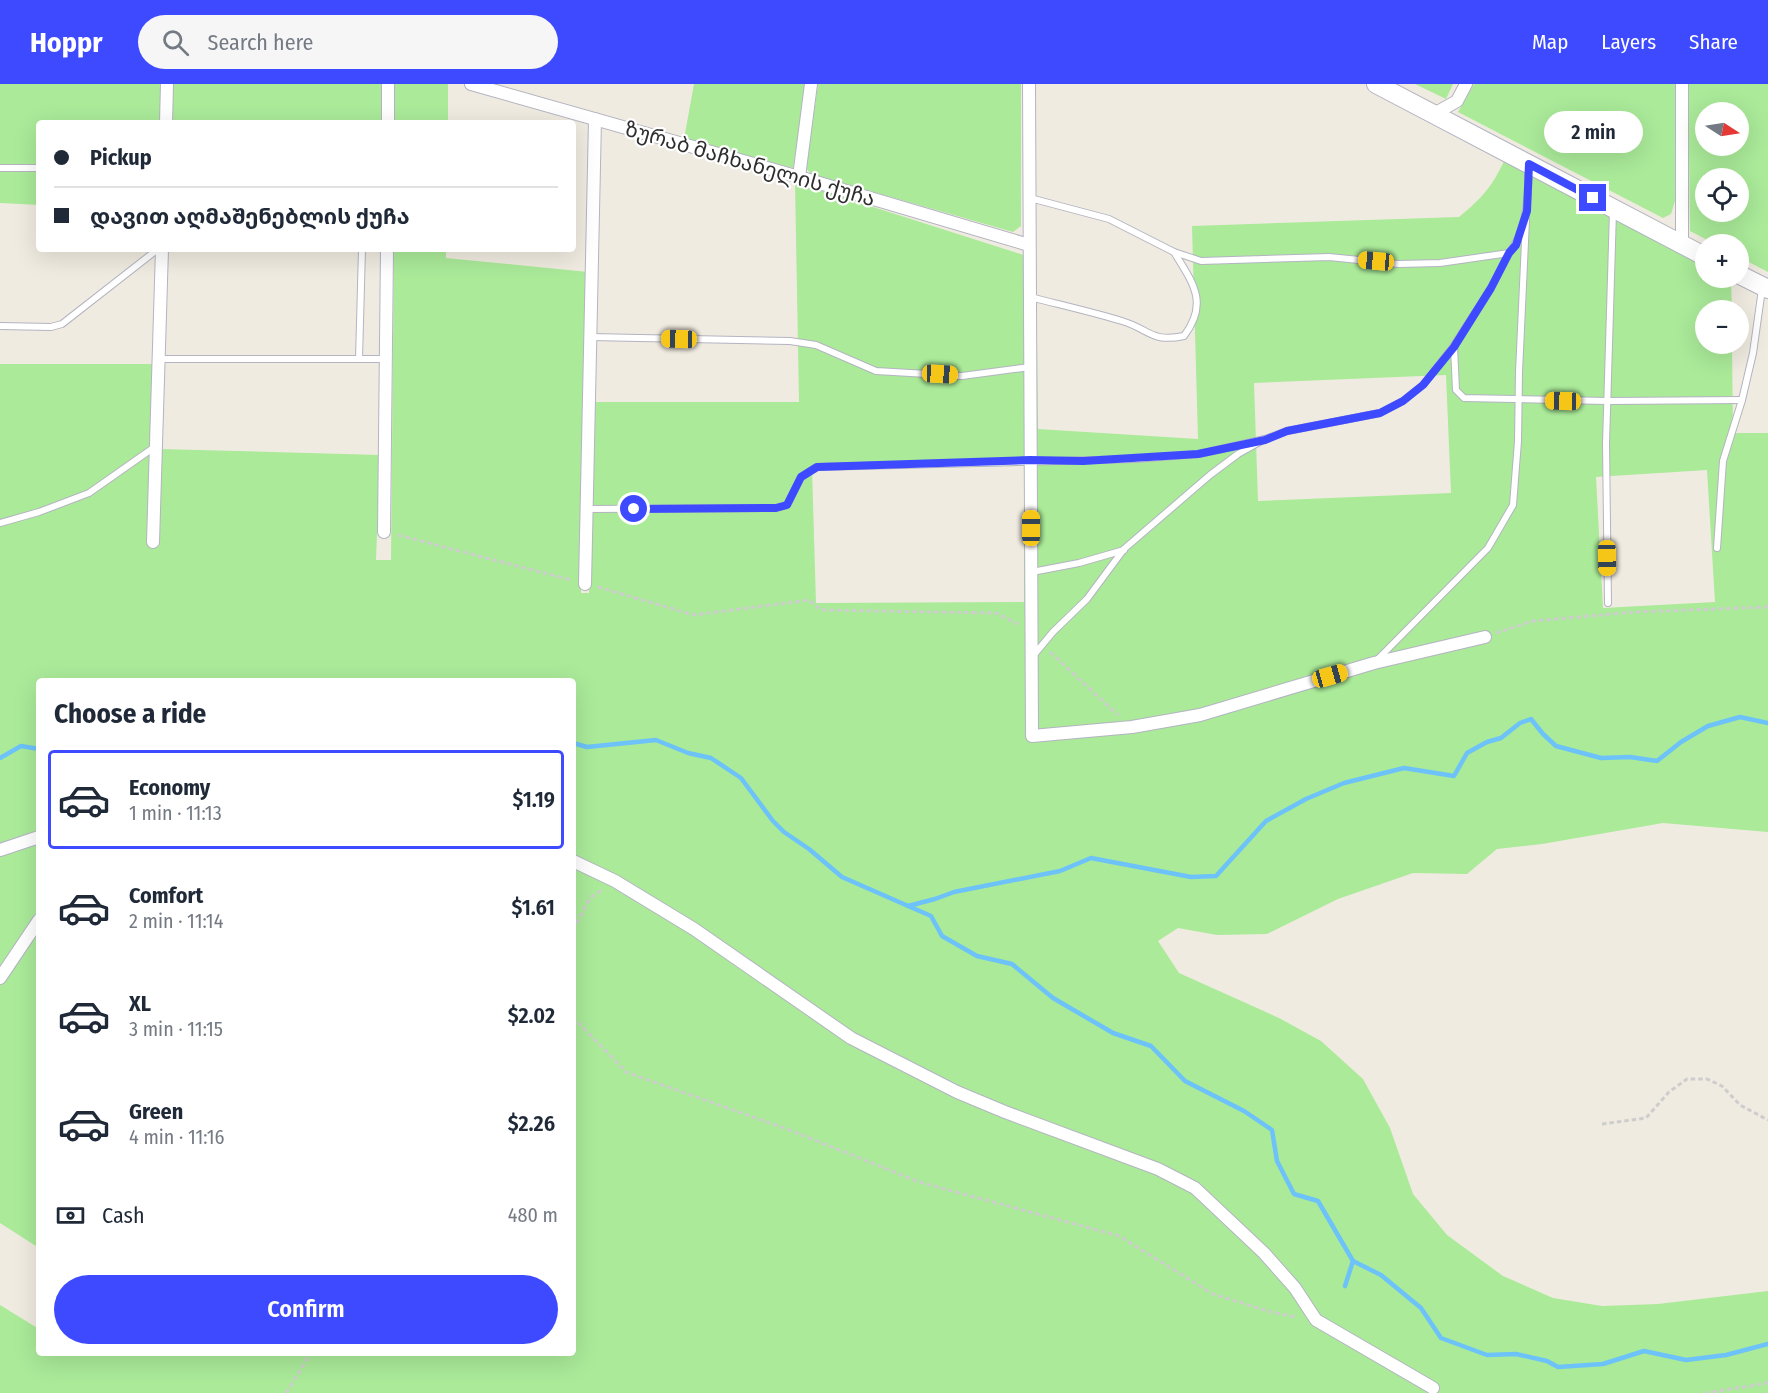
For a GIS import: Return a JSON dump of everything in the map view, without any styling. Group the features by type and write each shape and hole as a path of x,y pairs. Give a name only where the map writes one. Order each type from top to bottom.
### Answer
{"street":[{"path":"166,120 167,84"},
{"path":"388,84 388,120"},
{"name":"ზურაბ მაჩხანელის ქუჩა","path":"471,84 1029,245"},
{"path":"799,177 811,84"},
{"path":"1029,84 1032,736 1132,727 1200,715 1374,663 1485,637"},
{"path":"1376,84 1695,252"},
{"path":"1434,114 1457,101 1466,84"},
{"path":"1682,84 1682,245"},
{"path":"585,584 595,119"},
{"path":"153,543 160,252"},
{"path":"384,532 387,252"},
{"path":"1749,279 1765,287"},
{"path":"0,850 36,838"},
{"path":"576,862 615,882 694,929 851,1038 957,1092 1158,1169 1195,1188 1264,1253 1295,1288 1317,1320 1432,1388"},
{"path":"0,978 36,924"}],"lane":[{"path":"1374,663 1488,548 1513,505 1518,441 1529,164"},
{"path":"0,168 36,168"},
{"path":"1029,198 1109,219 1174,252 1200,261 1329,257 1399,264 1440,263 1509,253"},
{"path":"1608,603 1606,444 1613,209"},
{"path":"1031,657 1087,599 1124,549 1238,454 1287,431 1380,413 1403,401 1423,385 1454,347 1491,288 1509,253 1516,245 1527,211"},
{"path":"0,326 51,327 62,324 156,252"},
{"path":"359,359 362,252"},
{"path":"1030,297 1125,321 1150,335 1168,339 1184,336 1198,305 1195,291 1174,252"},
{"path":"1717,548 1723,461 1742,400 1765,287"},
{"path":"590,337 790,341 816,345 876,371 962,376 1030,366"},
{"path":"1454,347 1456,390 1464,398 1607,401 1742,400"},
{"path":"159,359 386,359"},
{"path":"587,509 776,508 787,505 801,477 817,467 1030,460 1083,461 1198,454 1265,440"},
{"path":"0,523 39,512 89,493 156,446"},
{"path":"1031,573 1079,563 1124,549"}],"path":[{"path":"384,532 694,615 809,600 821,610 996,612 1013,620 1031,634"},
{"path":"1485,637 1533,621 1635,612 1768,607"},
{"path":"1042,645 1132,727"},
{"path":"576,924 590,898 615,882"},
{"path":"576,1020 627,1072 787,1129 919,1182 1119,1236 1213,1294 1271,1312 1317,1320"},
{"path":"1602,1124 1646,1118 1669,1092 1687,1079 1707,1078 1722,1086 1740,1105 1768,1120"},
{"path":"286,1393 309,1356"},
{"path":"1705,1393 1768,1383"}],"green space":[{"path":"0,84 382,84 383,120 36,120 36,205 0,203"},
{"path":"395,84 448,84 448,120 395,120"},
{"path":"694,84 806,84 793,168 684,139"},
{"path":"818,84 1021,84 1021,226 1013,232 811,174 806,168"},
{"path":"1415,84 1453,84 1446,99"},
{"path":"1474,84 1675,84 1675,201 1671,214 1663,218 1458,112"},
{"path":"1688,84 1768,84 1768,272 1749,262 1749,234 1696,234 1690,231"},
{"path":"1504,161 1695,259 1695,288 1731,288 1732,300 1695,300 1695,354 1732,354 1733,433 1768,433 1768,832 1663,823 1542,844 1497,849 1467,874 1413,873 1338,899 1267,934 1217,935 1178,928 1158,941 1179,973 1279,1018 1321,1041 1363,1079 1390,1128 1413,1194 1447,1235 1503,1276 1553,1298 1602,1306 1658,1304 1768,1291 1768,1393 0,1393 0,1305 36,1327 36,1356 576,1356 576,678 36,678 36,1246 0,1223 0,364 160,364 160,449 380,455 376,560 391,560 394,252 446,252 446,258 588,272 581,593 589,593 595,402 799,402 795,182 1036,259 1038,429 1198,439 1192,226 1459,217 1485,192","holes":["1446,375 1451,493 1258,501 1254,383","1024,466 1024,602 816,603 812,469","1707,470 1715,602 1603,608 1596,477"]}],"waterway":[{"path":"908,906 954,892 1060,871 1091,858 1191,877 1216,876 1266,821 1306,799 1344,783 1404,768 1454,776 1467,753 1487,742 1501,738 1520,723 1531,719 1556,746 1601,758 1630,757 1657,761 1681,742 1708,726 1740,717 1768,723"},
{"path":"576,744 587,747 656,740 688,753 711,758 741,778 784,832 809,849 842,877 931,916 942,936 977,956 1012,964 1053,998 1113,1033 1151,1046 1185,1081 1244,1111 1272,1130 1277,1161 1294,1194 1318,1201 1353,1261 1381,1275 1421,1308 1441,1338 1487,1355 1516,1354 1547,1361 1558,1367 1603,1364 1644,1351 1686,1360 1726,1355 1768,1344"},
{"path":"0,758 21,746 36,748"},
{"path":"1345,1286 1353,1261"}],"route":[{"path":"634,509 776,508 787,505 801,477 817,467 1030,460 1083,461 1198,454 1265,440 1287,431 1380,413 1403,401 1423,385 1454,347 1491,288 1509,253 1516,245 1527,211 1529,164 1593,198"}]}
